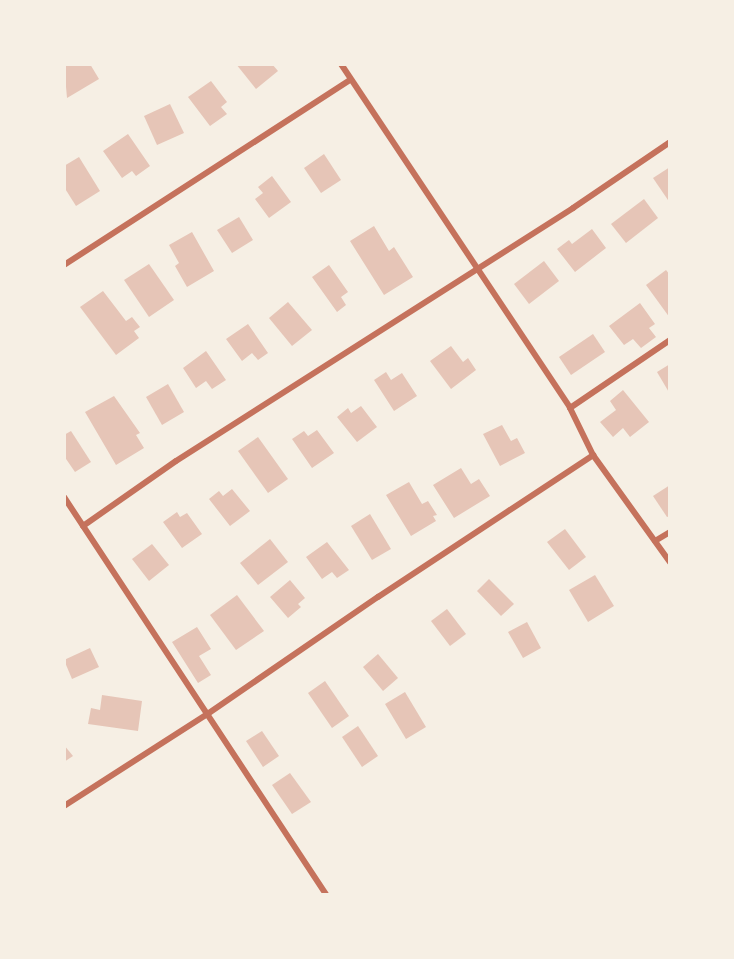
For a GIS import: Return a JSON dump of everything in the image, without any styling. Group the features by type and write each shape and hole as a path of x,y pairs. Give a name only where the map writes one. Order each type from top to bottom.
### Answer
{"street":[{"path":"341,64 570,408 593,455 669,562"},
{"path":"64,265 350,80"},
{"path":"83,526 176,461 478,269 669,142"},
{"path":"570,408 669,340"},
{"path":"64,806 206,715 378,597 593,455"},
{"path":"64,497 326,894"},
{"path":"655,541 669,532"}],"building":[{"path":"64,64 90,64 99,79 67,98"},
{"path":"236,64 272,64 278,71 256,89"},
{"path":"211,81 227,102 221,107 227,114 210,126 188,97"},
{"path":"170,104 184,133 157,145 144,116"},
{"path":"128,134 150,166 136,176 132,171 122,178 103,151"},
{"path":"324,154 341,180 321,193 304,168"},
{"path":"79,157 100,191 76,206 64,187 64,166"},
{"path":"670,167 670,203 653,178"},
{"path":"272,176 291,202 269,218 255,199 263,193 258,187"},
{"path":"644,199 658,218 626,243 611,224"},
{"path":"239,217 253,240 232,253 217,230"},
{"path":"374,226 389,251 394,247 413,277 384,295 350,241"},
{"path":"592,229 606,248 575,272 557,249 569,240 572,244"},
{"path":"192,232 214,271 187,287 175,266 179,263 169,245"},
{"path":"544,261 559,281 529,304 514,284"},
{"path":"149,264 174,300 149,317 124,280"},
{"path":"329,265 348,292 341,297 346,305 337,312 312,277"},
{"path":"666,270 670,275 670,318 646,285"},
{"path":"103,291 126,321 132,317 140,327 134,331 139,338 116,355 80,307"},
{"path":"288,302 312,330 292,346 269,318"},
{"path":"640,303 655,324 649,328 656,337 641,348 633,339 624,345 609,326"},
{"path":"248,324 268,353 258,360 252,353 242,361 226,339"},
{"path":"593,334 605,352 571,375 559,357"},
{"path":"451,346 463,362 468,358 476,370 451,389 430,361"},
{"path":"206,351 226,380 212,389 206,381 196,388 183,368"},
{"path":"670,364 670,394 657,372"},
{"path":"386,372 391,380 402,373 417,396 394,411 374,380"},
{"path":"168,384 184,412 162,425 146,397"},
{"path":"623,390 649,422 630,437 623,428 613,437 600,422 616,410 610,401"},
{"path":"114,396 140,433 136,435 144,448 116,465 85,412"},
{"path":"361,406 377,427 357,442 337,417 348,408 351,413"},
{"path":"502,425 511,441 517,438 525,453 500,466 483,434"},
{"path":"317,430 334,453 312,468 292,439 304,431 308,436"},
{"path":"71,431 91,462 75,472 64,456 64,435"},
{"path":"258,437 288,479 268,493 238,451"},
{"path":"461,468 471,484 479,479 490,496 454,518 433,485"},
{"path":"409,482 422,504 428,501 437,515 433,516 436,521 411,536 386,495"},
{"path":"670,485 670,516 667,517 653,496"},
{"path":"232,489 250,511 230,526 209,499 219,491 223,496"},
{"path":"177,512 180,517 187,513 202,534 182,548 163,522"},
{"path":"370,514 391,549 372,560 351,526"},
{"path":"565,529 586,557 569,570 547,542"},
{"path":"270,539 288,562 258,585 240,563"},
{"path":"327,542 349,570 337,578 332,572 322,579 306,557"},
{"path":"152,544 169,565 149,581 132,559"},
{"path":"595,575 614,606 588,622 569,590"},
{"path":"489,579 514,604 501,616 477,591"},
{"path":"290,580 305,598 298,604 301,607 288,618 270,597"},
{"path":"237,595 264,631 236,650 210,615"},
{"path":"447,609 466,634 450,646 431,621"},
{"path":"527,622 541,648 523,658 508,632"},
{"path":"197,627 211,649 199,656 211,675 198,683 172,642"},
{"path":"90,648 99,667 72,679 64,660"},
{"path":"378,654 398,678 383,691 363,667"},
{"path":"325,681 349,716 332,728 308,693"},
{"path":"405,692 426,727 406,739 385,704"},
{"path":"102,695 142,701 138,731 88,724 91,708 100,710"},
{"path":"358,726 378,756 362,767 342,737"},
{"path":"262,731 279,756 263,767 246,741"},
{"path":"64,745 73,756 64,762"},
{"path":"290,773 311,802 292,814 272,785"}]}
